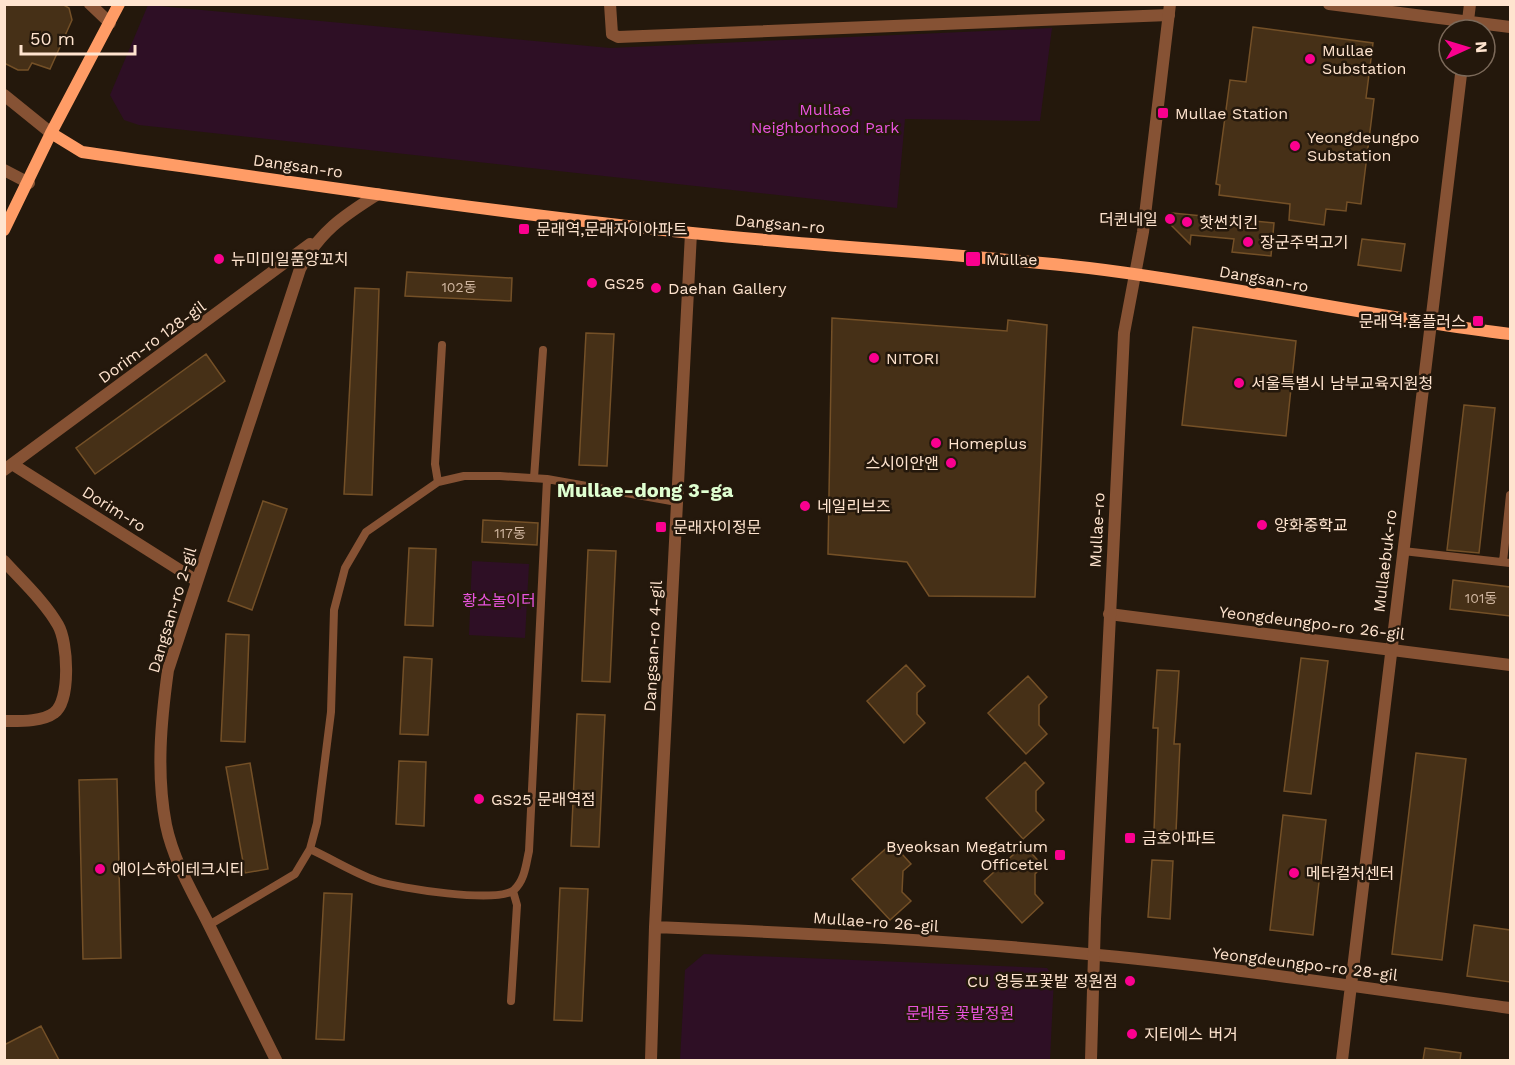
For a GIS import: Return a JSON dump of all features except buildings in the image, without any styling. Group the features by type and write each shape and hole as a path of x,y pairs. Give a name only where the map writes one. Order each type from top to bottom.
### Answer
{"main road":[{"path":"4,230 8,216 29,183 51,133 119,4"},
{"name":"Dangsan-ro","path":"51,133 82,152 378,194 691,233 977,257 1135,274 1430,324 1510,334"}],"street":[{"path":"90,4 110,23"},
{"path":"610,4 612,34 618,37 1170,10"},
{"path":"1329,4 1437,21"},
{"name":"Mullae-ro","path":"1091,1060 1124,333 1144,222 1170,10"},
{"name":"Mullaebuk-ro","path":"1342,1060 1461,78"},
{"path":"4,95 51,133"},
{"path":"4,170 29,183"},
{"name":"Dangsan-ro 2-gil","path":"276,1060 177,862 166,825 160,741 168,670 300,269 318,238 345,215 378,194"},
{"name":"Dangsan-ro 4-gil","path":"651,1060 655,927 691,233"},
{"name":"Dorim-ro 128-gil","path":"8,467 243,296 318,238"},
{"name":"Dorim-ro","path":"8,467 197,581"},
{"path":"4,561 58,623 65,638 66,690 57,711 50,716 4,722"},
{"name":"Yeongdeungpo-ro 26-gil","path":"1110,614 1510,665"},
{"name":"Mullae-ro 26-gil","path":"655,927 779,932 1095,954"},
{"name":"Yeongdeungpo-ro 28-gil","path":"1095,954 1510,1008"}],"lane":[{"path":"438,482 435,464 442,345"},
{"path":"534,478 543,350"},
{"path":"209,925 295,874 310,849 317,823 331,712 334,610 345,568 366,532 438,482 464,477 547,479 677,502"},
{"path":"310,849 377,881 465,896 501,895 513,891 522,879 529,851 547,479"},
{"path":"1403,551 1507,563 1510,495"},
{"path":"511,1001 517,905 513,891"}],"green space":[{"name":"Mullae Neighborhood Park","path":"148,5 610,48 1052,28 1040,121 905,119 897,208 139,125 124,120 110,95"},
{"name":"황소놀이터","path":"472,561 529,564 525,638 469,635"},
{"name":"문래동 꽃밭정원","path":"704,954 1047,968 1054,977 1050,1060 680,1060 685,970"}],"place":[{"name":"Mullae Substation","path":"1310,59"},
{"name":"Mullae Station","path":"1163,113"},
{"name":"Yeongdeungpo Substation","path":"1295,146"},
{"name":"더퀸네일","path":"1170,219"},
{"name":"핫썬치킨","path":"1187,222"},
{"name":"문래역,문래자이아파트","path":"524,229"},
{"name":"장군주먹고기","path":"1248,242"},
{"name":"뉴미미일품양꼬치","path":"219,259"},
{"name":"Mullae","path":"973,259"},
{"name":"GS25","path":"592,283"},
{"name":"Daehan Gallery","path":"656,288"},
{"name":"문래역.홈플러스","path":"1478,321"},
{"name":"NITORI","path":"874,358"},
{"name":"서울특별시 남부교육지원청","path":"1239,383"},
{"name":"Homeplus","path":"936,443"},
{"name":"스시이안앤","path":"951,463"},
{"name":"네일리브즈","path":"805,506"},
{"name":"양화중학교","path":"1262,525"},
{"name":"문래자이정문","path":"661,527"},
{"name":"GS25 문래역점","path":"479,799"},
{"name":"금호아파트","path":"1130,838"},
{"name":"Byeoksan Megatrium Officetel","path":"1060,855"},
{"name":"에이스하이테크시티","path":"100,869"},
{"name":"메타컬처센터","path":"1294,873"},
{"name":"CU 영등포꽃밭 정원점","path":"1130,981"},
{"name":"지티에스 버거","path":"1132,1034"}],"district":[{"name":"Mullae-dong 3-ga","path":"645,490"}]}
